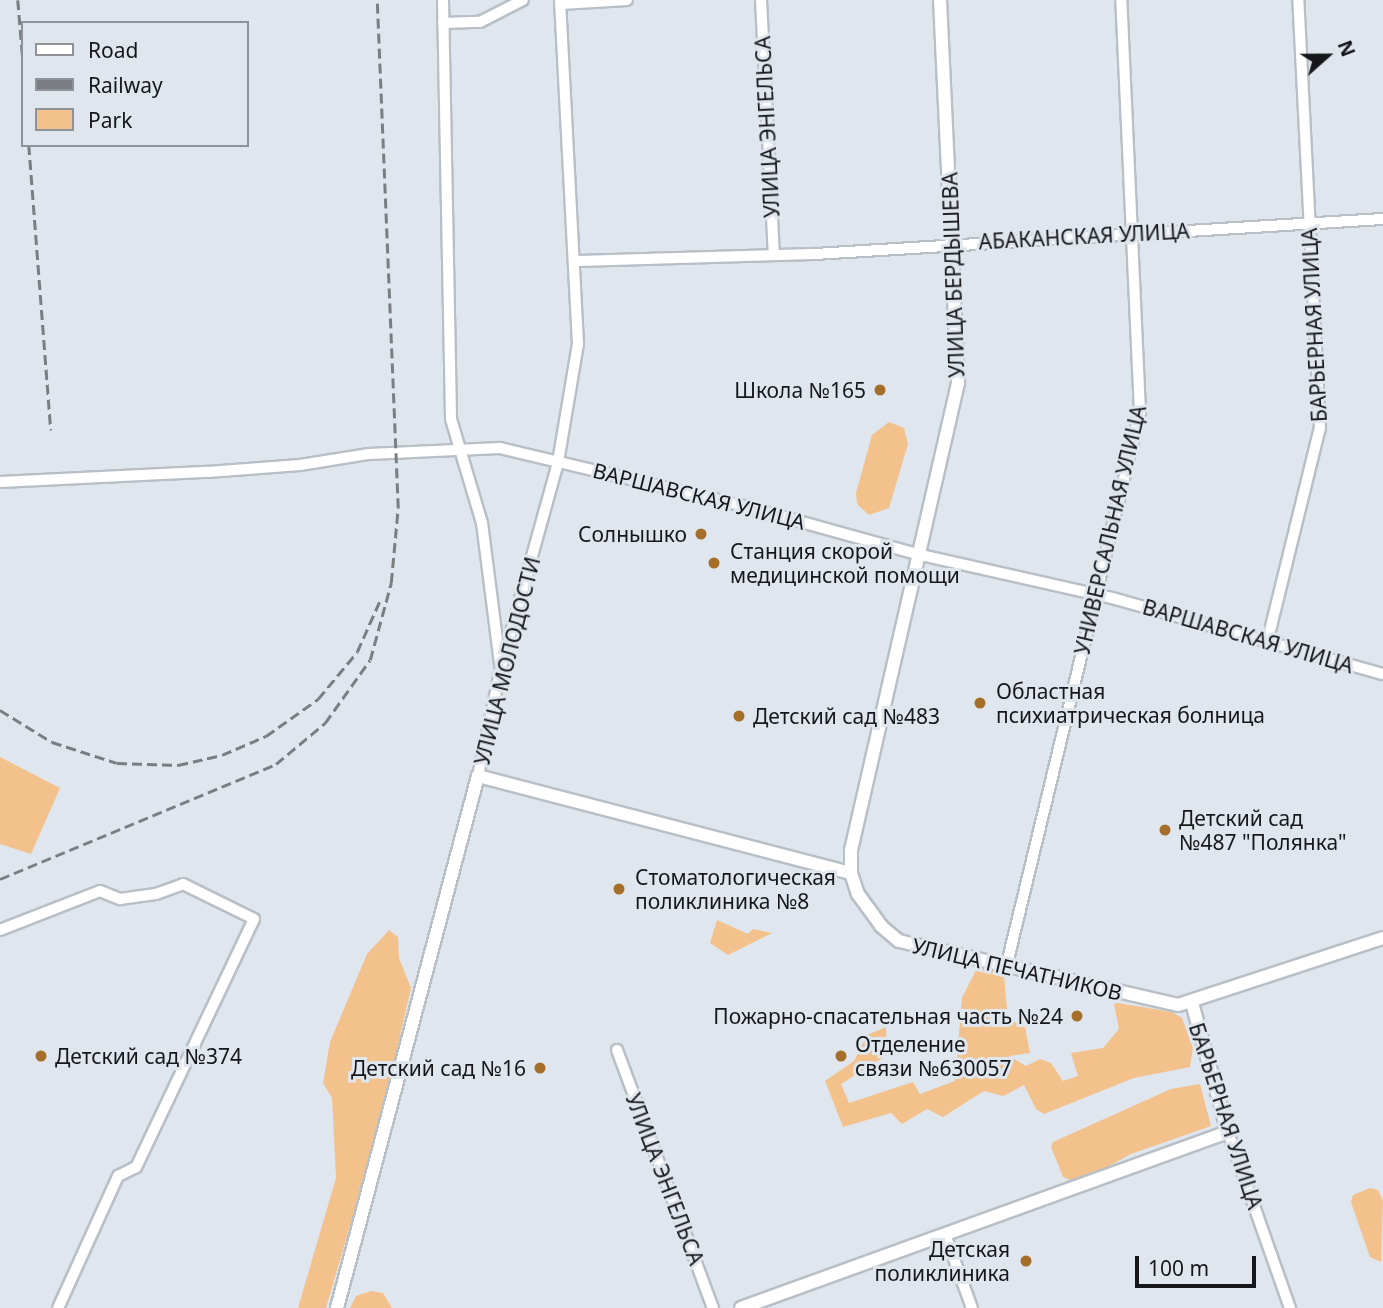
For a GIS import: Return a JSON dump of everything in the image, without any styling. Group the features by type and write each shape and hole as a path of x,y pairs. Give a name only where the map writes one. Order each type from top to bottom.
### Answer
{"street":[{"path":"443,0 451,419 482,523 501,668"},
{"path":"443,23 480,22 523,0"},
{"path":"561,2 627,0"},
{"name":"УЛИЦА ЭНГЕЛЬСА","path":"761,0 774,254"},
{"name":"УЛИЦА БЕРДЫШЕВА","path":"851,873 851,850 875,739 921,555 958,383 940,0"},
{"name":"УНИВЕРСАЛЬНАЯ УЛИЦА","path":"1006,968 1140,412 1121,0"},
{"name":"БАРЬЕРНАЯ УЛИЦА","path":"1267,643 1319,442 1298,0"},
{"name":"УЛИЦА МОЛОДОСТИ","path":"337,1308 478,776 501,668 558,463 578,344 561,2"},
{"name":"АБАКАНСКАЯ УЛИЦА","path":"575,261 774,254 1383,219"},
{"name":"ВАРШАВСКАЯ УЛИЦА","path":"0,482 208,472 458,448 500,448 751,508 921,555 1097,594 1383,674"},
{"path":"478,776 851,873"},
{"name":"УЛИЦА ПЕЧАТНИКОВ","path":"851,873 871,912 898,941 1006,968 1166,1002 1192,1003 1383,938"},
{"path":"0,930 100,891 120,899 156,894 183,884 254,919 136,1167 118,1176 58,1308"},
{"name":"БАРЬЕРНАЯ УЛИЦА","path":"1192,1003 1228,1132 1290,1308"},
{"name":"УЛИЦА ЭНГЕЛЬСА","path":"617,1051 713,1308"},
{"path":"741,1308 1228,1132"},
{"path":"945,1234 972,1308"}],"green space":[{"path":"889,422 904,428 908,444 889,508 869,515 857,504 856,493 872,435"},
{"path":"0,757 60,788 31,854 0,844"},
{"path":"717,920 748,934 753,929 772,933 728,955 710,943"},
{"path":"389,930 398,937 399,958 411,988 380,1123 326,1308 298,1308 336,1178 332,1098 323,1083 330,1042 367,954"},
{"path":"978,966 990,967 1004,976 1008,1019 1025,1027 1030,1053 1009,1056 1026,1066 1040,1059 1051,1063 1063,1081 1078,1076 1071,1053 1103,1048 1119,1029 1114,1004 1118,1003 1172,1012 1182,1018 1193,1048 1190,1067 1134,1078 1044,1114 1036,1109 1024,1085 1003,1096 984,1091 943,1117 927,1109 902,1124 891,1113 843,1127 825,1081 854,1061 867,1035 886,1027 887,1055 841,1084 849,1103 913,1082 920,1094 955,1081 962,998"},
{"path":"1200,1084 1211,1126 1131,1154 1100,1171 1070,1180 1063,1177 1051,1147 1053,1142 1171,1089"},
{"path":"1370,1188 1378,1190 1383,1201 1381,1262 1370,1257 1351,1202 1353,1195"},
{"path":"371,1291 383,1293 392,1308 350,1308 356,1296"}],"railway":[{"path":"18,0 21,37"},
{"path":"0,879 276,764 325,723 370,660 391,583 398,508 377,0"},
{"path":"29,147 51,430"},
{"path":"0,710 52,742 117,763 178,765 222,755 266,736 318,699 357,652 381,598"}],"place":[{"name":"Школа №165","path":"880,390"},
{"name":"Солнышко","path":"701,534"},
{"name":"Станция скорой медицинской помощи","path":"714,563"},
{"name":"Областная психиатрическая болница","path":"980,703"},
{"name":"Детский сад №483","path":"739,716"},
{"name":"Детский сад №487 \"Полянка\"","path":"1165,830"},
{"name":"Стоматологическая поликлиника №8","path":"619,889"},
{"name":"Пожарно-спасательная часть №24","path":"1077,1016"},
{"name":"Детский сад №374","path":"41,1056"},
{"name":"Отделение связи №630057","path":"841,1056"},
{"name":"Детский сад №16","path":"540,1068"},
{"name":"Детская поликлиника","path":"1026,1261"}]}
